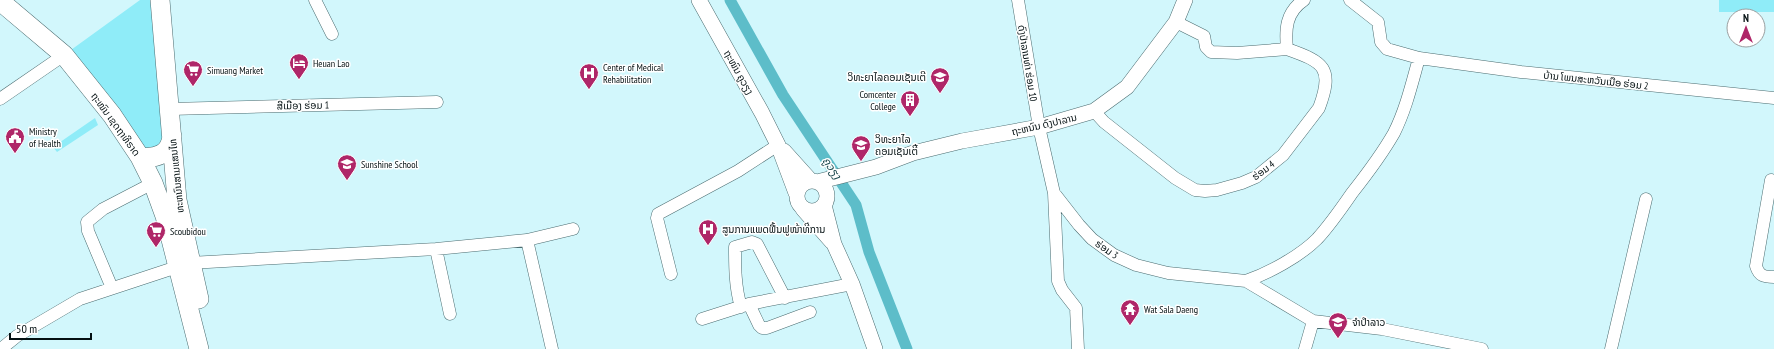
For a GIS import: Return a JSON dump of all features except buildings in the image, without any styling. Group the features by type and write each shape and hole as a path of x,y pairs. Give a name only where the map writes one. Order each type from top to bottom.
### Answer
{"main road":[{"name":"ທະຫນົນສາມແສນໄທ","path":"160,0 183,265 211,349"},
{"name":"ຖະໜົນ ເຊດຖາທິຣາດ","path":"0,1 18,9 64,55 112,115 140,157 153,183 183,265 199,349"},
{"path":"140,157 152,158 164,153 171,142 172,136"},
{"path":"153,183 150,173 152,168 158,165 165,167 169,172 177,200"}],"street":[{"path":"314,0 332,34"},
{"name":"ຖະໜົນ ຄູວຽງ","path":"699,0 778,144 796,193 797,202 834,244"},
{"name":"ດົງປ່າລານທ່າ ຮ່ອມ 10","path":"1018,0 1039,127"},
{"name":"ຖະຫນົນ ດົງປາລານ","path":"803,209 814,211 818,210 823,189 853,173 876,167 913,153 962,141 1039,127 1094,111 1127,87 1176,22 1185,0"},
{"path":"1176,22 1204,36 1206,48 1211,52 1237,53 1287,49 1287,27 1290,14 1295,6 1304,0"},
{"name":"ບ້ານ ໂພນສະຫວັນເນືອ ຮ່ອມ 2","path":"1350,0 1378,22 1381,42 1387,49 1419,58 1520,72 1774,98"},
{"name":"ຮ່ອມ 4","path":"1094,111 1104,122 1185,185 1195,190 1217,190 1242,184 1256,177 1283,155 1319,108 1322,99 1326,85 1325,74 1319,63 1311,58 1287,49"},
{"path":"0,99 64,55"},
{"path":"1246,281 1272,270 1307,248 1333,219 1373,165 1394,132 1406,102 1419,58"},
{"name":"ສີເມືອງ ຮ່ອມ 1","path":"170,109 437,102"},
{"name":"ຮ່ອມ 3","path":"1039,127 1054,193 1092,239 1114,255 1136,265 1168,273 1246,281"},
{"path":"671,274 657,218 658,214 738,171 778,144"},
{"name":"ຖະໜົນ ຄູວຽງ","path":"778,144 823,189 834,244 852,284 874,349"},
{"path":"1771,180 1756,266 1758,273 1765,277 1774,277"},
{"path":"112,288 88,231 87,222 103,209 153,183"},
{"path":"796,193 800,185 823,189"},
{"path":"1054,193 1058,281 1062,290 1076,308 1078,349"},
{"path":"1611,349 1646,199"},
{"path":"1,349 17,336 80,299 183,265 436,249 527,240 573,229"},
{"path":"527,240 552,349"},
{"path":"785,298 757,244 752,242 735,247 735,277 737,294 762,328 767,328 810,312"},
{"path":"436,249 450,314"},
{"path":"1246,281 1313,321 1382,329 1482,349"},
{"path":"702,319 745,305 852,284"},
{"path":"1305,349 1313,321"}],"shaded area":[{"path":"140,0 160,0 172,136 152,158 64,55"},
{"path":"1719,0 1774,0 1774,12 1766,12 1766,8 1726,8 1726,12 1719,12"},
{"path":"95,118 98,125 57,152 53,147"}],"waterway":[{"name":"ຄູວຽງ","path":"730,0 783,95 856,205 869,252 907,349"}],"place":[{"name":"Heuan Lao","path":"299,80"},
{"name":"Simuang Market","path":"193,87"},
{"name":"Center of Medical Rehabilitation","path":"589,90"},
{"name":"ວິທະຍາໄລຄອມເຊັນເຕີ","path":"940,94"},
{"name":"Comcenter College","path":"910,117"},
{"name":"Ministry of Health","path":"15,154"},
{"name":"ວິທະຍາໄລ ຄອມເຊັນເຕີ້","path":"861,162"},
{"name":"Sunshine School","path":"347,181"},
{"name":"ສູນການແພດຟື້ນຟູໜ້າທີ່ການ","path":"708,246"},
{"name":"Scoubidou","path":"156,248"},
{"name":"Wat Sala Daeng","path":"1130,326"},
{"name":"ຈຳປຳລາວ","path":"1338,339"}]}
